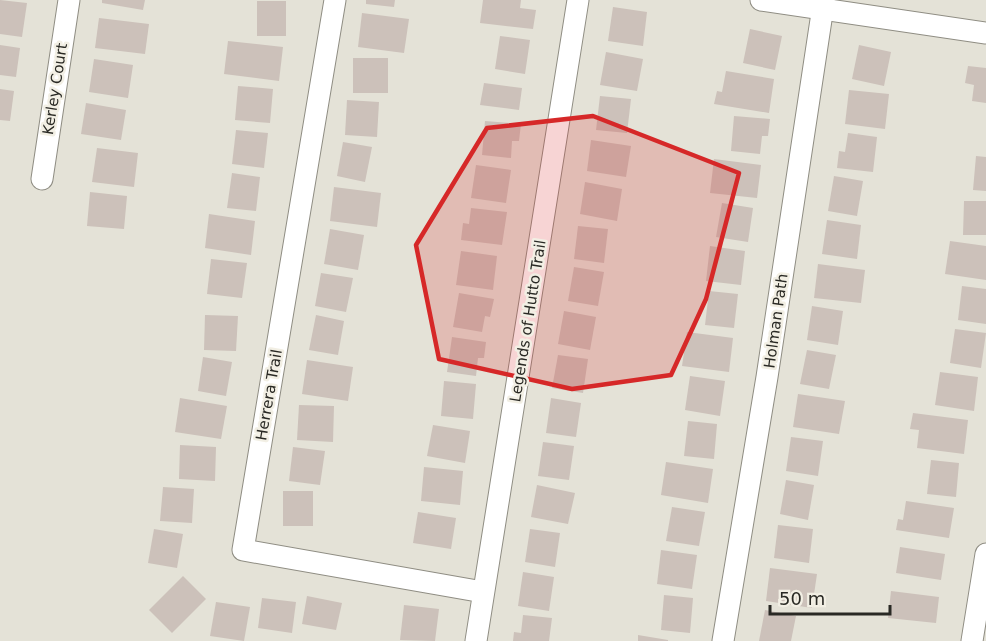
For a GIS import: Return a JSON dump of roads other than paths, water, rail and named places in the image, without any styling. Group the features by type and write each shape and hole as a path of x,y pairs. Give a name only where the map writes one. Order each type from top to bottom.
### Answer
{"street":[{"name":"Kerley Court","path":"42,179 69,0"},
{"name":"Herrera Trail","path":"335,0 243,550 483,592"},
{"name":"Legends of Hutto Trail","path":"476,641 578,0"},
{"path":"761,0 823,5 986,33"},
{"name":"Holman Path","path":"723,641 767,377 823,5"},
{"path":"972,641 986,554"}]}
